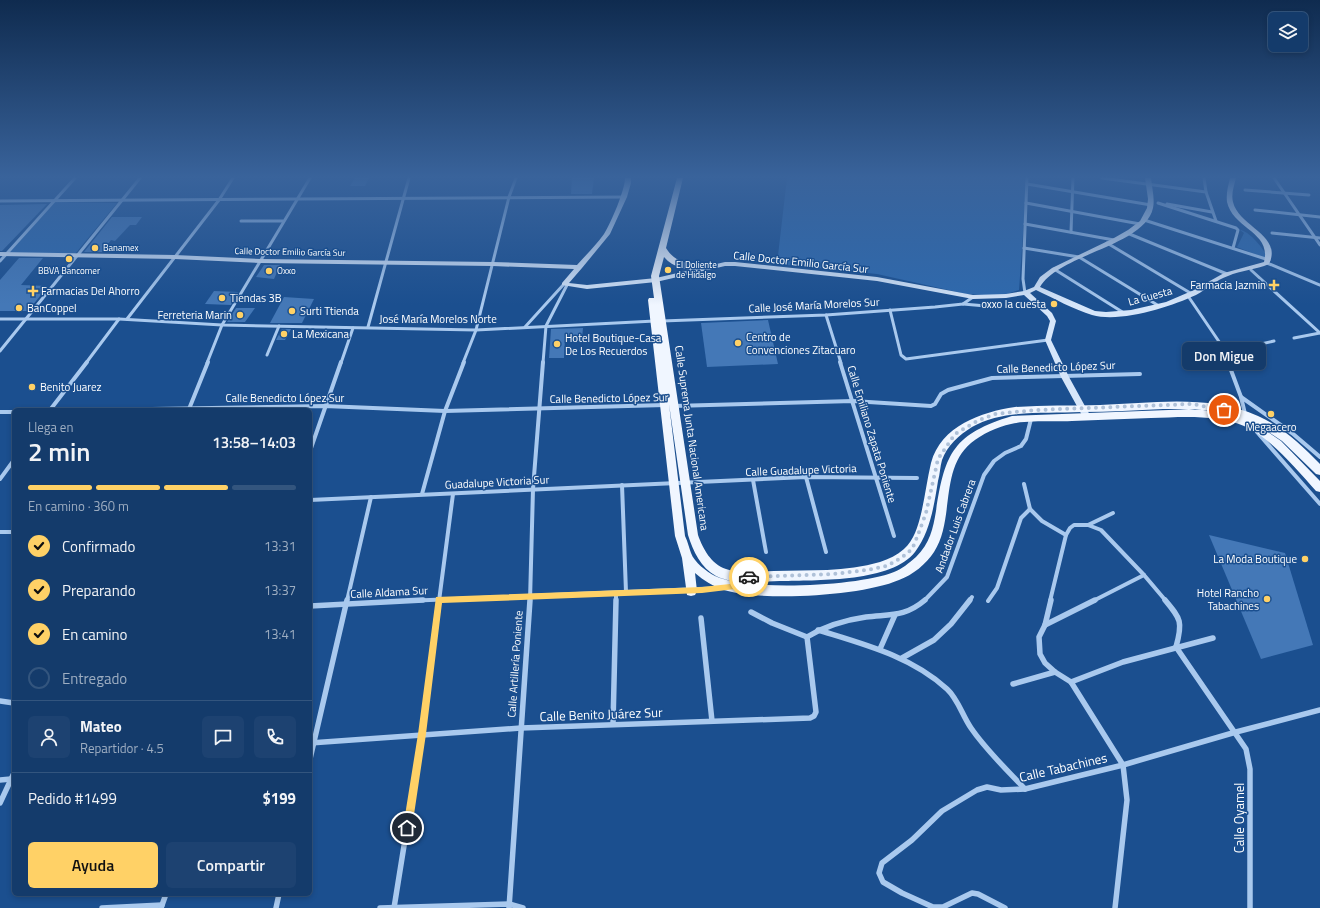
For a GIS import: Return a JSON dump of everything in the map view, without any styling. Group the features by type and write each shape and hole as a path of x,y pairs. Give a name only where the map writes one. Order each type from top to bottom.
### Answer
{"main road":[{"path":"654,278 670,220"},
{"path":"663,249 665,254 672,261 687,267 701,269"},
{"name":"Calle Suprema Junta Nacional Americana","path":"654,278 658,321 680,484 693,535 699,552 716,570 735,582 761,591 847,588 869,584 896,576 921,559 929,550 936,537 945,480 961,445 974,434 989,427 1012,420 1192,404 1245,414 1262,422 1283,436 1320,471"},
{"name":"Calle Suprema Junta Nacional Americana","path":"680,484 680,536 687,558 711,579 735,582 867,570 887,566 909,552 914,545 926,513 938,459 955,434 979,420 995,414 1036,410 1085,413 1195,414 1225,417 1250,424 1278,444 1320,488"},
{"path":"687,558 691,590"}],"street":[{"path":"0,261 3,254 35,220"},
{"path":"0,351 106,220"},
{"path":"126,319 204,220"},
{"path":"368,327 387,263 397,220"},
{"path":"422,494 445,411 476,330 503,220"},
{"path":"525,327 566,284 607,234 613,220"},
{"path":"1025,220 1023,279 1026,293 1050,315 1053,321 1048,340 1065,377 1085,413"},
{"path":"1071,232 1072,220"},
{"path":"1131,220 1142,222 1233,248 1320,285"},
{"path":"1241,220 1263,239 1269,247 1270,254 1268,262"},
{"path":"1304,220 1320,245"},
{"path":"189,408 222,325 261,261 283,221 240,221"},
{"path":"1216,221 1238,230 1233,248"},
{"path":"1036,288 1042,278 1054,269 1114,240 1142,222"},
{"path":"1025,224 1114,240"},
{"path":"1127,233 1227,274"},
{"path":"1272,233 1320,238"},
{"path":"1107,243 1190,295 1222,346 1241,397 1245,414"},
{"path":"1024,248 1079,257 1159,306"},
{"name":"Calle Doctor Emilio García Sur","path":"3,254 580,267"},
{"name":"La Cuesta","path":"1036,288 1094,313 1104,315 1125,314 1159,306 1190,295 1227,274 1251,270 1268,262"},
{"name":"Calle Doctor Emilio García Sur","path":"566,284 587,287 654,278 725,264 735,264 877,279 973,297 990,298 1026,293 1036,288"},
{"path":"1054,269 1125,314"},
{"path":"1251,270 1320,333"},
{"path":"546,326 555,310 566,284"},
{"path":"963,304 973,297"},
{"name":"Calle José María Morelos Sur","path":"658,321 826,315 963,304 986,306"},
{"path":"890,310 901,355 906,359 1048,340"},
{"name":"Calle Emiliano Zapata Poniente","path":"826,315 894,536"},
{"path":"0,319 119,319"},
{"path":"52,408 119,319"},
{"name":"José María Morelos Norte","path":"119,319 222,325 476,330 658,321"},
{"path":"267,355 279,326"},
{"name":"Calle Artillería Poniente","path":"509,906 530,597 533,490 546,326"},
{"path":"312,445 353,328"},
{"path":"1294,338 1320,333"},
{"path":"1224,352 1274,341"},
{"name":"Calle Benedicto López Sur","path":"234,408 325,406 445,411 853,401 931,406 935,404 941,394 948,390 992,378 1140,374"},
{"path":"1241,397 1292,433 1320,457"},
{"path":"0,412 12,412"},
{"name":"Andador Luis Cabrera","path":"807,638 818,630 868,617 896,616 910,611 936,591 947,577 984,475 994,461 1005,453 1021,446 1026,439 1031,419"},
{"path":"1250,424 1320,504"},
{"path":"0,479 12,463"},
{"path":"806,477 826,552"},
{"name":"Calle Guadalupe Victoria","path":"680,484 806,477 917,478"},
{"path":"754,480 766,552"},
{"name":"Guadalupe Victoria Sur","path":"312,500 622,485 680,484"},
{"path":"1024,484 1030,509 1047,525 1066,535"},
{"path":"622,485 626,592"},
{"path":"394,908 422,734 453,494"},
{"path":"312,743 371,496"},
{"path":"988,601 997,588 1021,518 1030,509"},
{"path":"1088,525 1113,513"},
{"path":"1115,908 1128,800 1123,765 1071,682 1055,672 1045,663 1040,654 1039,637 1044,625 1066,535 1070,528 1074,525 1088,525 1101,530 1144,575 1180,617 1180,633 1176,647"},
{"path":"0,532 12,532"},
{"path":"1044,625 1144,575"},
{"name":"Calle Aldama Sur","path":"312,606 439,599 616,594 626,592 691,590 735,582"},
{"path":"613,724 616,594"},
{"path":"902,658 934,640 972,597"},
{"path":"751,612 807,638"},
{"path":"880,649 896,616"},
{"path":"701,618 712,720"},
{"path":"818,630 880,649 902,658 926,672 948,690 970,727 989,751 1025,789"},
{"name":"Calle Benito Juárez Sur","path":"312,743 521,728 712,720 810,718 814,716 816,712 807,638"},
{"path":"1071,682 1123,662 1213,638"},
{"name":"Calle Oyamel","path":"1176,647 1236,732 1246,749 1250,769 1250,908"},
{"path":"1013,684 1055,672"},
{"path":"0,701 12,703"},
{"name":"Calle Tabachines","path":"933,907 902,893 884,882 879,873 882,864 912,840 942,812 977,790 987,787 1001,790 1025,789 1123,765 1236,732 1320,710"},
{"path":"0,780 11,779 0,803"},
{"path":"933,907 942,907 972,893 978,894 1005,908"},
{"path":"102,908 162,907 165,896"},
{"path":"276,908 279,896"},
{"path":"380,908 509,906 523,908"}],"shaded area":[{"path":"38,220 103,220 75,254 8,254"},
{"path":"782,220 1024,220 1019,290 1001,296 966,294 877,274 777,264"},
{"path":"1240,230 1247,233 1258,243 1266,254 1265,258 1237,247 1244,233"}],"building":[{"path":"0,220 31,220 2,251 0,251"},
{"path":"109,220 139,220 136,225 130,225 115,241 111,240 102,252 84,252"},
{"path":"19,258 43,258 21,285 48,286 28,311 0,311 0,280"},
{"name":"Oxxo","path":"264,265 280,265 274,279 256,277"},
{"name":"Tiendas 3B","path":"214,291 238,292 231,305 205,304"},
{"name":"Surti Ttienda","path":"284,297 314,299 302,323 270,323"},
{"name":"Ferreteria Marin","path":"236,308 255,308 245,322 227,322"},
{"name":"Centro de Convenciones Zitacuaro","path":"768,320 778,364 707,367 701,323"},
{"name":"Hotel Boutique-Casa De Los Recuerdos","path":"583,328 582,338 565,339 564,358 549,358 551,329"},
{"name":"La Mexicana","path":"282,329 291,329 285,340 276,340"},
{"name":"Hotel Rancho Tabachines","path":"1209,535 1285,553 1313,645 1261,659"}],"way so far":[{"path":"749,577 834,574 867,570 887,566 901,558 909,552 914,545 926,513 938,459 943,449 955,434 979,420 995,414 1036,410 1192,404 1224,410"}],"place":[{"name":"Banamex","path":"95,248"},
{"name":"BBVA Bancomer","path":"69,259"},
{"name":"El Doliente de Hidalgo","path":"668,270"},
{"name":"Oxxo","path":"269,271"},
{"name":"Farmacia Jazmin","path":"1274,285"},
{"name":"Farmacias Del Ahorro","path":"33,291"},
{"name":"Tiendas 3B","path":"222,298"},
{"name":"oxxo la cuesta","path":"1054,304"},
{"name":"BanCoppel","path":"19,308"},
{"name":"Surti Ttienda","path":"292,311"},
{"name":"Ferreteria Marin","path":"240,315"},
{"name":"La Mexicana","path":"284,334"},
{"name":"Centro de Convenciones Zitacuaro","path":"738,343"},
{"name":"Hotel Boutique-Casa De Los Recuerdos","path":"557,344"},
{"name":"Benito Juarez","path":"32,387"},
{"name":"Don Migue","path":"1224,410"},
{"name":"Megaacero","path":"1271,414"},
{"name":"La Moda Boutique","path":"1305,559"},
{"name":"Hotel Rancho Tabachines","path":"1267,599"}],"route":[{"path":"407,828 422,734 439,599 702,590 732,587 738,577 749,577"}]}
